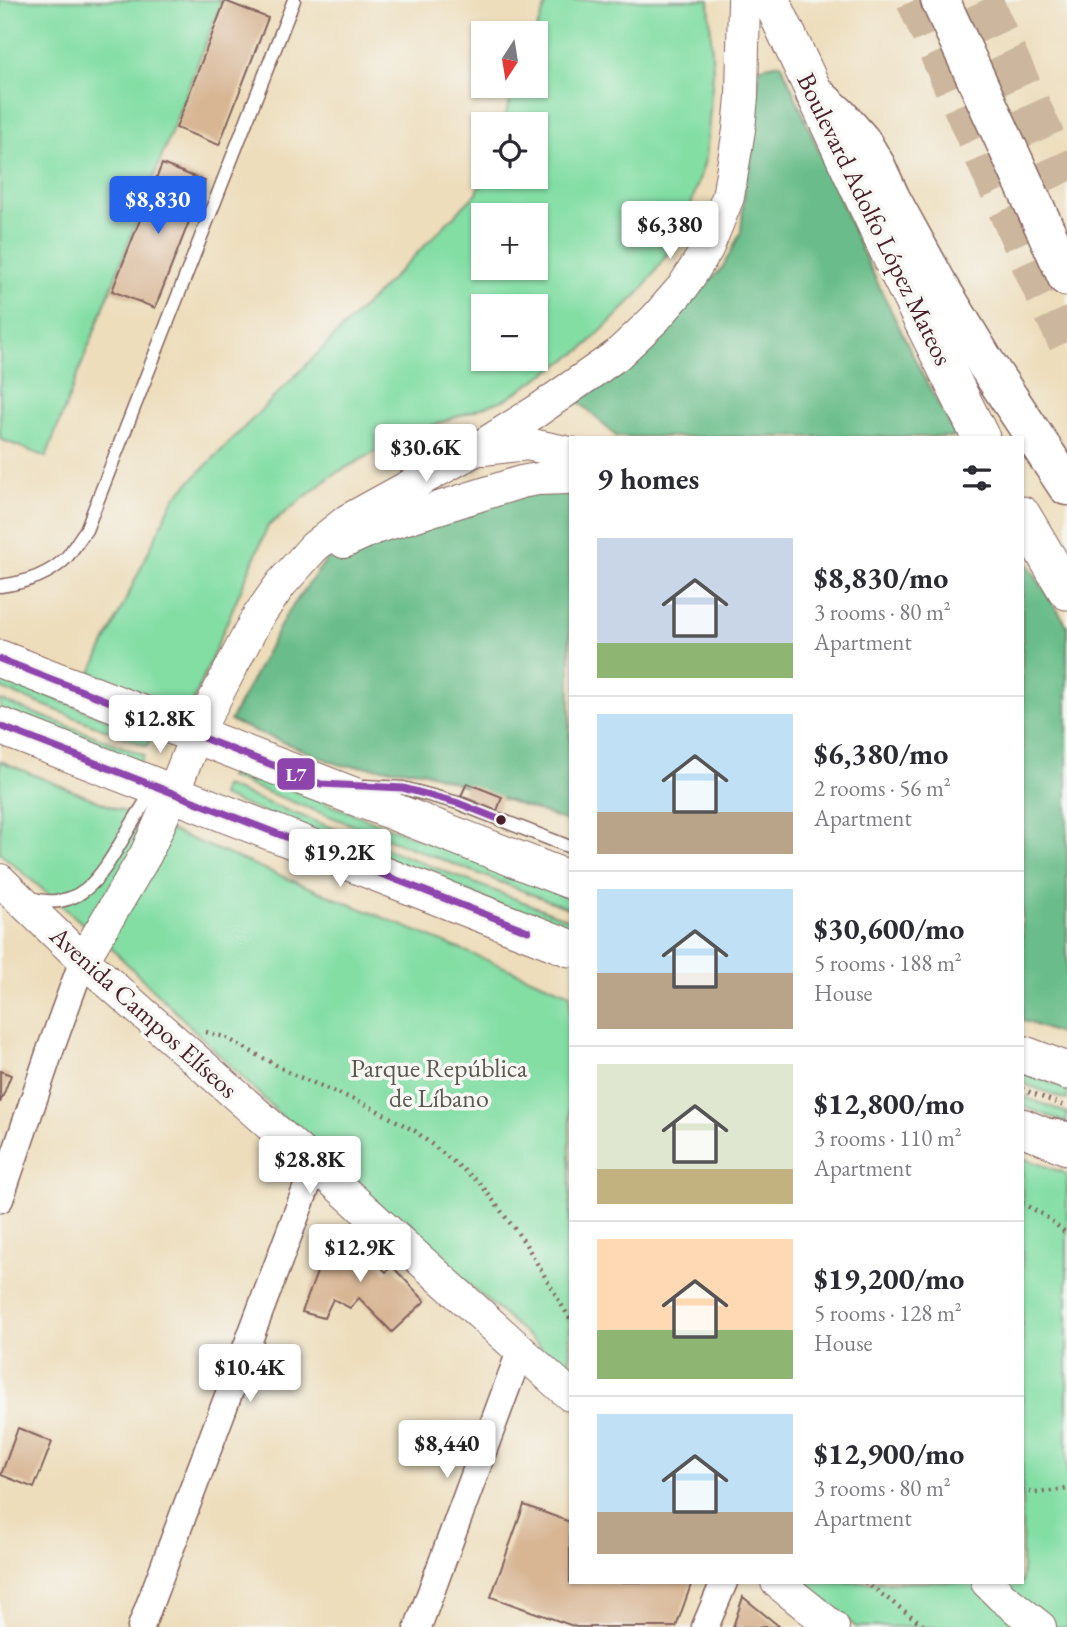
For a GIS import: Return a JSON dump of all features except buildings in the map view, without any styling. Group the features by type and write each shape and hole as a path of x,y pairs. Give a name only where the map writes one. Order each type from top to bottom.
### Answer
{"highway":[{"path":"940,0 1067,276"},
{"path":"969,0 1067,213"},
{"path":"815,94 861,141 936,281 985,362 1067,486"}],"main road":[{"name":"Boulevard Adolfo López Mateos","path":"771,0 900,276 980,436"},
{"path":"1024,518 1067,591"},
{"path":"0,659 569,880"},
{"path":"9,737 164,790 569,948"},
{"path":"1024,1055 1067,1071"}],"street":[{"path":"0,1199 83,960 146,854 164,790 257,618 281,584 314,547 348,520 475,450 617,355 655,319 697,268 712,239 728,197 736,153 742,97 744,0"},
{"path":"475,450 527,444 569,453"},
{"path":"299,565 375,528 521,482 569,478"},
{"name":"Avenida Campos Elíseos","path":"3,883 83,960 569,1394"},
{"path":"141,1627 315,1165"},
{"path":"418,1627 521,1349"},
{"path":"705,1627 723,1584"},
{"path":"779,1584 833,1627"},
{"path":"989,1584 1040,1627"}],"lane":[{"path":"0,586 16,584 44,574 66,558 86,530 294,0"},
{"path":"321,784 403,788 458,803 569,847"},
{"path":"3,883 32,898 48,901 67,899 90,887 164,790"}],"path":[{"path":"201,1031 226,1037 292,1074 367,1105 415,1131 480,1183 525,1243 569,1317"},
{"path":"1024,1092 1055,1132"},
{"path":"1024,1204 1045,1216 1067,1234"},
{"path":"1024,1491 1035,1493 1067,1489"},
{"path":"868,1584 926,1627"}],"green space":[{"path":"0,0 222,0 46,457 0,439"},
{"path":"548,0 709,0 713,73 706,157 683,231 643,289 583,349 506,399 409,434 334,474 268,526 189,711 91,673 174,498 478,189 548,189 548,112 506,112 512,98 548,98 548,21 540,21"},
{"path":"781,63 861,249 922,374 956,436 616,436 577,400 634,364 723,267 741,232 760,67"},
{"path":"569,483 569,822 422,771 340,765 230,721 286,615 329,556 414,510"},
{"path":"1024,558 1067,625 1067,1037 1024,1021"},
{"path":"0,677 151,736 147,746 0,688"},
{"path":"0,700 144,755 140,765 0,712"},
{"name":"Parque República de Líbano","path":"0,761 569,994 569,1372 316,1150 110,947 0,853"},
{"path":"232,767 569,897 569,909 228,777"},
{"path":"224,786 569,920 569,932 221,796"},
{"path":"1024,1073 1067,1089 1067,1100 1024,1084"},
{"path":"1024,1097 1067,1113 1067,1123 1024,1107"},
{"path":"1024,1159 1062,1172 1067,1175 1067,1627 856,1627 802,1584 1024,1584"}],"tunnel":[{"path":"915,0 1067,342"},
{"path":"983,0 1067,183"}],"transit line":[{"name":"L7","path":"0,659 321,784 403,788 458,803 501,820"},
{"name":"L7","path":"0,726 528,931"}]}
